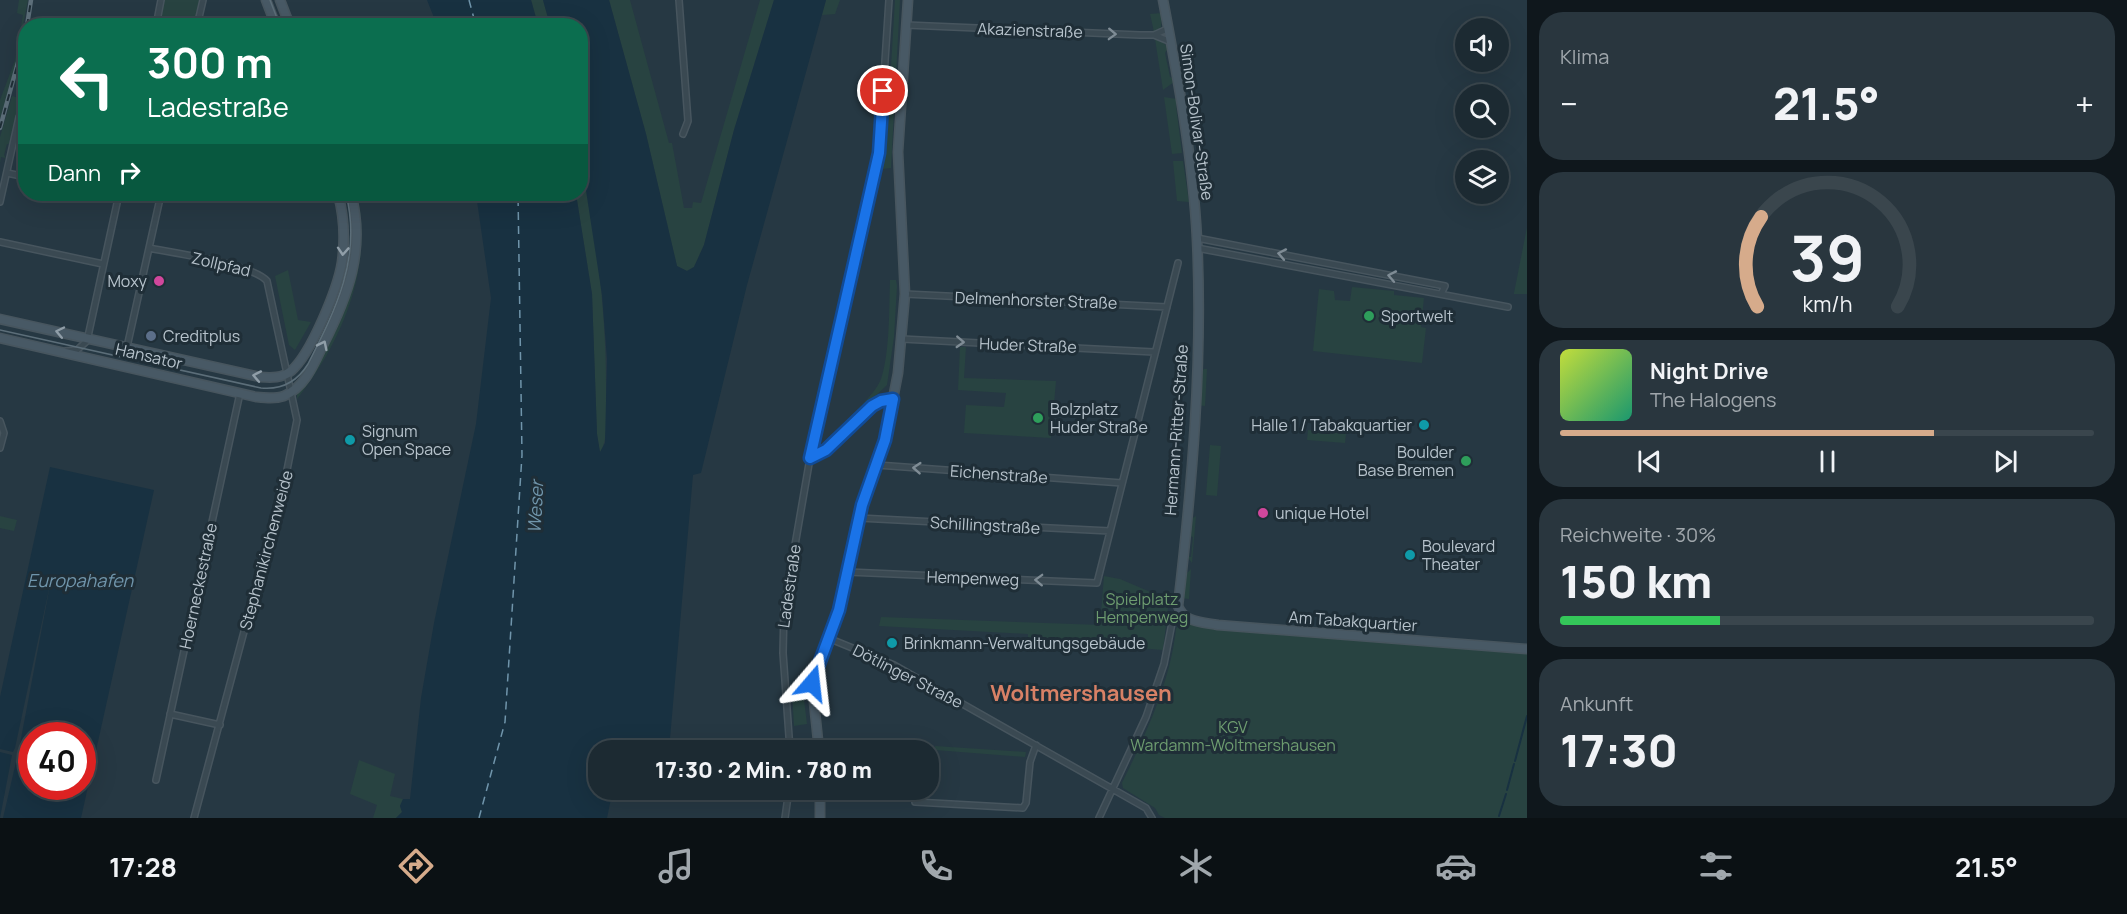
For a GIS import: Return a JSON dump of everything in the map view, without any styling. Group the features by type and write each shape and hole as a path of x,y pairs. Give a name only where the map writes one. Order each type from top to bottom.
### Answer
{"street":[{"path":"158,18 161,0"},
{"path":"199,18 203,0"},
{"path":"266,0 273,18"},
{"path":"280,0 287,18"},
{"path":"679,0 688,121 683,134"},
{"name":"Ladestraße","path":"789,740 782,630 810,458 879,153 889,0"},
{"path":"818,740 812,683 839,610 859,518 877,465 893,399 902,339 905,294 898,152 908,0"},
{"name":"Simon-Bolivar-Straße","path":"1163,0 1187,138 1197,248"},
{"name":"Akazienstraße","path":"906,25 1154,35 1171,42"},
{"name":"Akazienstraße","path":"1154,35 1168,28"},
{"path":"0,202 18,122"},
{"path":"7,173 18,175"},
{"path":"62,352 77,350 87,338 117,201"},
{"path":"127,347 159,201"},
{"path":"286,374 306,351 329,304 340,273 343,222 339,201"},
{"path":"290,393 311,370 349,288 357,241 352,201"},
{"path":"1197,238 1445,286 1441,294"},
{"path":"0,242 103,264"},
{"name":"Zollpfad","path":"149,248 246,269 262,275 270,287 286,374"},
{"path":"1197,248 1508,307"},
{"name":"Hermann-Ritter-Straße","path":"1180,613 1178,606 1196,364 1197,248"},
{"path":"1110,531 1178,262"},
{"path":"1338,273 1340,265"},
{"name":"Delmenhorster Straße","path":"905,294 1167,307"},
{"name":"Hansator","path":"0,319 260,377 276,378 286,374"},
{"name":"Hansator","path":"0,338 240,393 271,398 290,393"},
{"name":"Huder Straße","path":"902,339 1154,352"},
{"name":"Stephanikirchenweide","path":"194,818 297,431 297,418 286,374"},
{"name":"Hoerneckestraße","path":"156,780 240,393"},
{"path":"810,458 826,450 872,406 881,401 893,399"},
{"path":"0,421 4,433 0,448"},
{"name":"Eichenstraße","path":"877,465 1122,483"},
{"name":"Schillingstraße","path":"859,518 1110,531"},
{"name":"Hempenweg","path":"848,572 1097,583 1110,531"},
{"path":"1099,818 1146,717 1166,657 1172,623 1180,613"},
{"name":"Am Tabakquartier","path":"1180,613 1189,619 1218,626 1527,649"},
{"name":"Dötlinger Straße","path":"827,638 894,665 1113,788 1146,808 1152,818"},
{"path":"170,714 220,725"},
{"path":"915,802 994,809 1023,808 1026,803 1029,767 1036,745"},
{"path":"785,818 787,800"},
{"path":"820,800 820,818"}],"green space":[{"path":"19,0 28,0 24,18 17,13"},
{"path":"164,0 200,0 196,18 160,18"},
{"path":"531,0 543,0 548,18 536,18"},
{"path":"609,0 630,0 669,143 672,143 684,208 692,208 693,202 701,203 760,0 774,0 734,130 704,245 694,267 687,271 677,266 646,134"},
{"path":"826,0 840,0 835,14 822,15"},
{"path":"895,0 900,0 891,168 882,169 887,134"},
{"path":"1162,13 1161,27 1154,32 1150,14"},
{"path":"1155,39 1163,42 1168,48 1165,53 1170,77 1174,79 1174,82 1163,90"},
{"path":"18,43 12,80 0,119 0,100 15,60"},
{"path":"12,96 18,98 18,112 4,155 6,158 1,157 0,163 0,137"},
{"path":"1164,97 1177,99 1182,153 1172,154"},
{"path":"1173,161 1183,161 1189,202 1177,201"},
{"path":"588,196 605,338 606,426 605,440 600,453 597,434 592,294 577,201 588,201"},
{"path":"355,201 358,201 361,221 361,248 357,275 350,302 328,353 297,399 297,393 345,309 356,273 357,231"},
{"path":"1527,227 1527,294 1514,294 1514,293"},
{"path":"288,270 298,320 311,322 295,350 289,345 275,276"},
{"path":"890,280 896,280 897,286 894,337 887,385 826,443 824,442 872,394 881,379 888,343"},
{"name":"Sportwelt","path":"1352,287 1394,291 1394,295 1424,298 1421,327 1426,328 1422,363 1313,351 1319,289 1334,291 1335,300 1350,301"},
{"path":"960,347 966,347 964,378 1056,381 1051,438 964,433 966,405 1004,407 1006,393 958,390"},
{"path":"1207,369 1205,406 1198,405 1200,372"},
{"path":"1308,430 1346,433 1345,443 1307,440"},
{"path":"1210,445 1221,446 1217,496 1206,495"},
{"path":"0,516 17,520 14,531 0,528"},
{"path":"1196,516 1192,563 1187,556 1191,557 1193,537 1188,536 1191,519"},
{"path":"1191,569 1189,599 1182,598 1184,576"},
{"name":"Spielplatz Hempenweg","path":"1104,576 1120,579 1169,600 1163,650 1028,639 1028,634 879,626 881,617 1100,625"},
{"name":"KGV Wardamm-Woltmershausen","path":"1186,623 1223,630 1527,653 1527,818 1165,818 1159,815 1155,808 1123,788 1122,783 1163,689 1176,629 1179,624"},
{"path":"803,691 807,724 794,726 792,692"},
{"path":"939,746 1026,752 1025,757 939,750"},
{"path":"359,760 395,774 390,796 403,799 400,806 402,812 396,818 373,818 377,805 350,794"}],"water":[{"path":"427,0 531,0 536,18 434,18"},
{"name":"Weser","path":"543,0 609,0 646,134 677,266 687,271 694,267 704,245 734,130 774,0 826,0 747,285 701,473 693,475 670,740 588,740 588,800 611,800 607,818 396,818 402,812 400,806 403,799 410,799 421,698 434,623 476,424 491,298 477,201 577,201 592,294 597,434 600,452 605,443 607,359 602,295 588,201 588,18 548,18"},
{"name":"Europahafen","path":"50,467 154,490 96,751 96,722 18,722 18,800 85,800 81,818 0,818 0,697"}],"pier":[{"path":"51,580 24,722 21,722"},
{"path":"18,734 18,753 3,818 0,818 12,755 0,752 0,749 13,752"}],"waterway":[{"path":"1515,761 1527,716"},
{"path":"1507,790 1514,764"},
{"path":"1499,816 1506,794"}],"ferry route":[{"path":"469,0 474,18"},
{"path":"479,818 505,722 522,455 518,201"}],"tram line":[{"path":"270,0 277,18"},
{"path":"0,330 261,388 276,388 288,384 299,376 308,364 337,303 344,282 351,239 347,201"}],"railway":[{"path":"28,18 31,0"},
{"path":"0,128 18,62"}],"place":[{"name":"Moxy","path":"159,281"},
{"name":"Sportwelt","path":"1369,316"},
{"name":"Creditplus","path":"151,336"},
{"name":"Bolzplatz Huder Straße","path":"1038,418"},
{"name":"Halle 1 / Tabakquartier","path":"1424,425"},
{"name":"Signum Open Space","path":"350,440"},
{"name":"Boulder Base Bremen","path":"1466,461"},
{"name":"unique Hotel","path":"1263,513"},
{"name":"Boulevard Theater","path":"1410,555"},
{"name":"Brinkmann-Verwaltungsgebäude","path":"892,643"}],"district":[{"name":"Woltmershausen","path":"1081,693"}],"route":[{"path":"812,683 839,610 862,505 885,440 893,399 881,401 872,406 826,450 810,458 879,153 883,91"}]}
